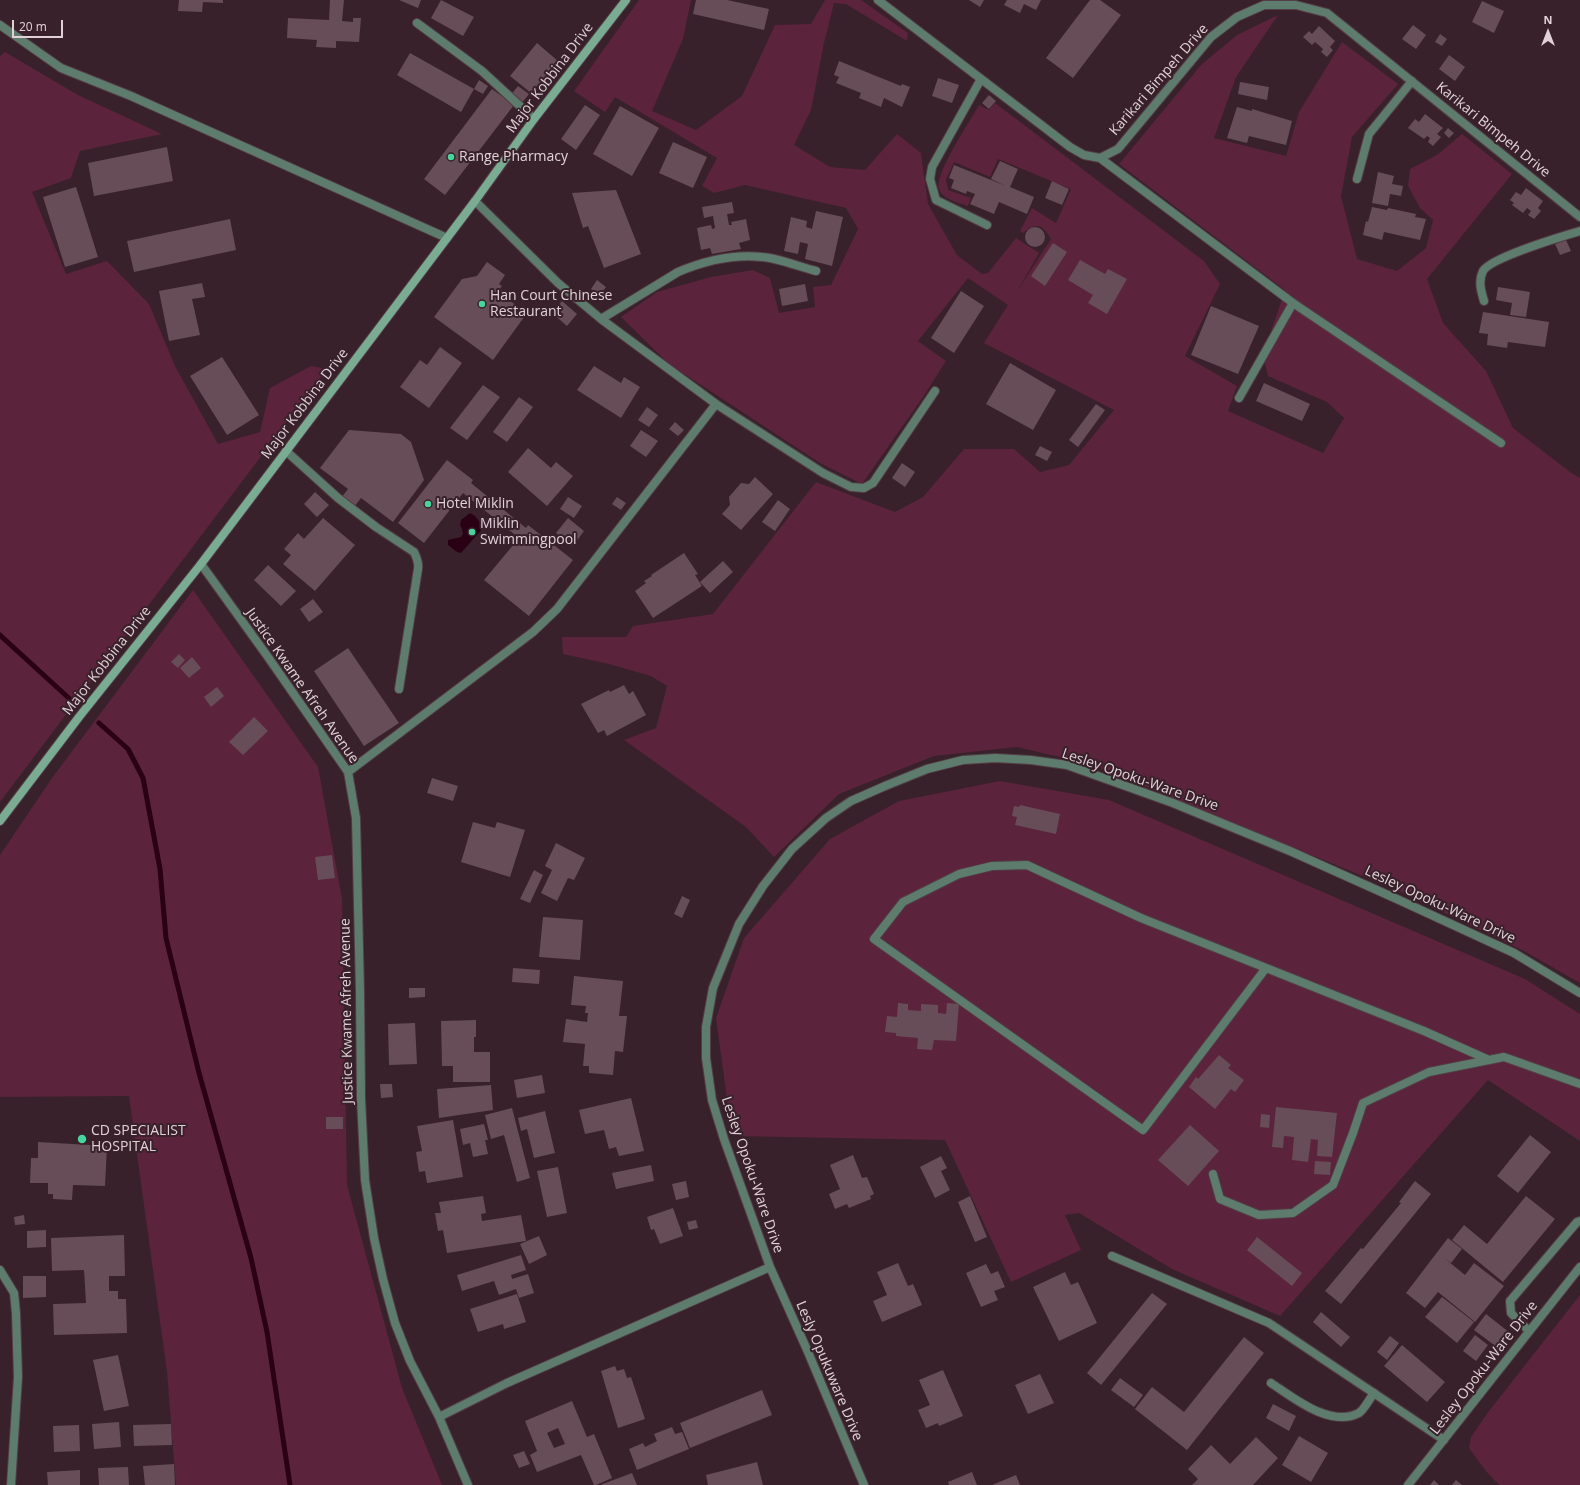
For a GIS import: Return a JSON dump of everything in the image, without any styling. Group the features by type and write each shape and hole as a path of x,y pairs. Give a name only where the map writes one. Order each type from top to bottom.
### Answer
{"street":[{"name":"Major Kobbina Drive","path":"0,821 79,717 201,564 475,201 534,118 626,0"},
{"path":"878,0 1070,147 1084,155 1100,158 1293,303 1501,443"},
{"name":"Karikari Bimpeh Drive","path":"1100,158 1118,149 1212,36 1237,17 1264,5 1296,5 1327,13 1580,217"},
{"path":"417,23 482,71 534,118"},
{"path":"0,25 61,68 131,96 447,238"},
{"path":"981,79 932,167 930,180 936,200 987,225"},
{"path":"1357,179 1369,134 1412,81"},
{"path":"475,201 558,283 601,319 716,404 823,473 851,487 864,488 873,483 935,391"},
{"path":"1484,301 1480,283 1484,270 1494,263 1531,247 1580,231"},
{"path":"601,319 678,272 692,266 716,260 744,257 764,257 816,271"},
{"path":"1239,398 1293,303"},
{"path":"348,772 533,632 557,609 716,404"},
{"path":"286,451 338,498 376,527 414,552 416,556 419,563 399,689"},
{"name":"Justice Kwame Afreh Avenue","path":"201,564 348,772 356,818 357,838 361,1100 365,1180 374,1238 395,1323 410,1361 438,1417 468,1485"},
{"name":"Lesley Opoku-Ware Drive","path":"770,1267 724,1139 712,1100 706,1058 706,1027 713,988 739,924 763,886 792,849 826,818 851,801 927,768 962,760 995,758 1031,760 1067,765 1173,802 1356,880 1514,953 1580,993"},
{"path":"1266,968 1143,1130 874,939 903,902 959,874 992,866 1027,866 1141,918 1424,1030 1489,1060"},
{"path":"1213,1174 1220,1199 1259,1215 1293,1214 1333,1185 1353,1134 1363,1103 1429,1072 1504,1057 1580,1084"},
{"path":"1529,1331 1511,1313 1510,1301 1577,1222 1580,1221"},
{"path":"1112,1256 1269,1323 1444,1440"},
{"path":"438,1417 507,1383 770,1267"},
{"name":"Lesly Opukuware Drive","path":"770,1267 808,1352 864,1485"},
{"name":"Lesley Opoku-Ware Drive","path":"1408,1485 1580,1267"},
{"path":"0,1270 14,1293 16,1313 18,1377 11,1485"},
{"path":"1271,1383 1316,1412 1342,1417 1360,1412 1374,1393"}],"shaded area":[{"path":"639,0 691,0 683,39 652,111 696,130 742,96 775,25 811,24 825,0 861,0 908,33 907,41 846,4 834,3 824,43 811,110 794,145 830,167 865,170 897,134 921,153 928,204 957,255 982,274 988,273 1016,238 1039,253 1018,290 1051,239 1045,230 1039,226 1032,227 1023,233 1020,231 1032,208 1056,223 1071,189 998,159 990,177 954,162 946,180 948,190 971,198 968,206 947,198 939,189 939,182 947,160 979,105 989,110 995,103 1204,261 1220,284 1185,356 1237,386 1228,411 1323,453 1344,418 1327,402 1268,376 1263,355 1285,290 1119,164 1202,64 1237,35 1278,15 1236,77 1214,138 1286,156 1299,112 1342,42 1398,84 1352,137 1341,196 1357,259 1397,271 1426,248 1433,220 1420,208 1408,186 1410,169 1437,155 1462,134 1512,174 1427,279 1443,323 1486,371 1513,428 1580,478 1580,983 1524,951 1399,891 1093,765 1017,747 934,756 839,794 774,857 746,827 624,740 656,728 667,686 651,676 609,664 563,654 562,637 626,637 633,626 713,614 816,482 895,512 923,497 964,449 1014,449 1040,472 1069,465 1114,410 984,343 1008,305 968,278 918,341 946,361 923,397 862,484 820,463 669,364 621,317 657,292 711,277 753,270 770,278 779,313 815,307 813,287 831,285 858,229 846,208 745,185 714,193 702,186 717,158 615,97 605,112 574,91"},
{"path":"5,52 78,95 162,134 80,151 71,178 32,192 66,274 107,261 149,304 175,366 218,444 260,432 270,388 311,366 327,369 0,802 0,56"},
{"name":"Miklin Swimmingpool","path":"470,513 475,516 484,527 461,553 457,552 448,545 448,540 461,537 463,534 460,525 461,520"},
{"path":"193,590 318,767 342,899 347,1185 402,1388 442,1485 176,1485 167,1372 129,1096 0,1097 0,855 52,778"},
{"path":"1000,781 1109,800 1525,979 1580,1014 1580,1141 1488,1080 1280,1316 1172,1269 1079,1213 1065,1215 1081,1250 1011,1282 945,1140 732,1136 716,1018 744,938 830,839 899,801"},
{"path":"1580,1295 1580,1485 1500,1485 1487,1472 1469,1448 1471,1437 1489,1411"}],"building":[{"path":"179,0 223,0 223,3 203,2 202,12 178,11"},
{"path":"330,0 344,0 342,21 353,22 353,18 361,18 359,42 336,41 336,48 316,47 317,40 287,38 288,18 329,20"},
{"path":"399,0 421,0 418,8"},
{"path":"441,0 474,17 463,36 431,18"},
{"path":"696,0 727,0 769,9 764,30 693,14"},
{"path":"969,0 984,0 980,7"},
{"path":"1007,0 1041,0 1036,10 1024,4 1020,13 1004,5"},
{"path":"1090,0 1100,0 1121,15 1073,78 1046,58"},
{"path":"1482,1 1504,11 1494,33 1472,22"},
{"path":"1413,25 1426,35 1416,49 1402,39"},
{"path":"1319,26 1335,41 1330,47 1333,50 1327,57 1321,52 1323,49 1315,42 1312,45 1303,37 1309,31 1312,34"},
{"path":"1440,34 1447,39 1442,46 1435,42"},
{"path":"537,43 558,61 531,93 510,76"},
{"path":"410,53 474,89 461,112 397,75"},
{"path":"1449,55 1465,67 1455,81 1439,69"},
{"path":"839,61 901,86 902,84 910,87 902,107 884,98 881,107 859,98 861,93 836,83 839,77 834,75"},
{"path":"938,78 959,85 952,103 932,96"},
{"path":"479,80 488,86 483,94 474,89"},
{"path":"1240,82 1269,87 1267,100 1238,94"},
{"path":"518,86 529,94 521,104 510,96"},
{"path":"492,89 514,105 445,195 424,179"},
{"path":"989,95 996,101 989,109 982,103"},
{"path":"585,105 600,115 576,150 561,139"},
{"path":"620,106 659,128 632,176 593,154"},
{"path":"1237,107 1252,111 1252,109 1292,121 1286,145 1249,136 1247,143 1227,138"},
{"path":"1425,114 1443,128 1437,134 1441,137 1433,146 1428,142 1430,138 1427,136 1424,139 1408,128 1415,119 1419,122"},
{"path":"1448,128 1454,133 1449,138 1444,133"},
{"path":"673,142 707,157 693,188 659,173"},
{"path":"167,147 173,181 94,196 88,163"},
{"path":"1000,161 1018,169 1010,187 1034,197 1027,214 999,202 994,214 970,204 975,194 967,191 966,194 951,188 954,180 949,178 954,165 1006,186 991,179"},
{"path":"1378,172 1394,176 1392,184 1403,186 1401,196 1390,194 1388,206 1372,203"},
{"path":"1052,181 1069,189 1062,205 1045,198"},
{"path":"76,187 98,257 65,267 43,197"},
{"path":"1526,188 1543,201 1538,208 1541,211 1534,219 1528,215 1531,211 1527,208 1523,213 1512,205 1514,203 1510,200 1516,192 1521,195"},
{"path":"616,190 641,254 604,268 588,226 583,228 572,193"},
{"path":"732,202 734,213 727,214 729,225 732,225 731,222 746,219 750,240 739,243 741,249 712,254 710,248 701,250 697,228 711,225 712,229 715,228 713,216 704,218 702,207"},
{"path":"1372,207 1387,210 1388,208 1416,214 1415,217 1426,219 1420,240 1384,232 1382,240 1363,235 1366,221 1368,222"},
{"path":"816,211 843,217 832,266 805,259 808,244 800,242 798,254 784,251 791,217 807,221 806,227 812,229"},
{"path":"230,219 236,250 134,272 127,241"},
{"path":"1035,227 1042,230 1045,237 1042,244 1035,247 1028,244 1025,237 1028,230"},
{"path":"1566,240 1571,251 1560,255 1555,244"},
{"path":"1053,243 1067,252 1045,286 1031,276"},
{"path":"1080,260 1105,274 1108,269 1127,279 1107,314 1088,303 1093,295 1068,280"},
{"path":"487,262 505,275 499,284 502,286 500,289 508,295 506,298 527,313 493,360 434,317 462,279 477,276"},
{"path":"597,280 606,287 600,295 591,289"},
{"path":"202,283 205,297 192,299 200,335 169,341 159,291"},
{"path":"805,284 808,301 782,306 779,289"},
{"path":"1498,287 1530,292 1526,317 1510,315 1512,303 1496,300"},
{"path":"961,291 984,306 954,353 931,338"},
{"path":"562,301 577,314 567,326 552,313"},
{"path":"1211,306 1259,326 1238,374 1191,355"},
{"path":"1483,312 1549,322 1545,347 1508,342 1507,348 1487,345 1488,334 1479,333"},
{"path":"440,347 462,363 429,408 400,387 420,360 427,365"},
{"path":"222,357 259,415 227,435 190,376"},
{"path":"1010,363 1056,390 1033,430 986,404"},
{"path":"594,366 621,383 624,377 640,387 621,418 577,390"},
{"path":"1264,383 1310,404 1302,421 1256,401"},
{"path":"483,385 500,397 467,440 450,428"},
{"path":"519,397 533,407 507,442 493,432"},
{"path":"1096,404 1105,410 1078,447 1069,440"},
{"path":"647,407 658,415 649,427 638,420"},
{"path":"675,422 684,430 678,436 669,429"},
{"path":"349,430 401,434 411,442 424,480 393,522 361,498 354,507 341,498 348,489 320,468"},
{"path":"641,430 658,441 646,457 630,446"},
{"path":"1040,446 1052,452 1047,461 1035,455"},
{"path":"528,448 551,468 556,462 573,476 547,506 508,472"},
{"path":"447,460 473,480 471,483 526,528 528,525 573,560 529,616 484,580 519,538 463,493 424,543 398,523"},
{"path":"902,463 915,472 905,487 892,478"},
{"path":"755,477 773,494 741,530 722,514 730,505 729,497 741,483 749,484"},
{"path":"315,492 329,505 317,517 304,504"},
{"path":"568,497 582,506 574,518 560,509"},
{"path":"617,497 626,503 621,510 612,504"},
{"path":"778,500 790,509 775,531 762,522"},
{"path":"323,518 355,545 315,591 283,564 291,555 284,549 298,533 304,539"},
{"path":"568,518 584,531 573,546 556,533"},
{"path":"684,553 698,574 695,575 702,586 653,618 635,591 646,583 644,581 652,576 651,575"},
{"path":"723,561 733,572 710,593 700,582"},
{"path":"268,565 296,591 281,606 254,580"},
{"path":"313,599 323,612 309,622 300,609"},
{"path":"348,648 399,723 364,746 314,671"},
{"path":"179,654 185,660 178,668 171,662"},
{"path":"192,657 201,668 189,678 180,668"},
{"path":"624,685 629,694 633,691 646,715 607,736 604,730 598,733 581,704 609,690 610,692"},
{"path":"217,687 224,696 211,707 204,697"},
{"path":"254,717 268,731 243,755 229,742"},
{"path":"432,778 458,786 453,801 427,793"},
{"path":"1020,805 1060,814 1056,834 1015,825 1017,817 1012,816 1014,806 1019,807"},
{"path":"473,822 495,828 497,822 525,830 510,877 461,862"},
{"path":"556,843 585,858 574,880 568,878 557,901 541,893 552,870 545,866"},
{"path":"332,855 335,878 318,880 315,857"},
{"path":"534,870 543,875 530,903 520,899"},
{"path":"682,896 690,900 682,918 674,914"},
{"path":"543,917 583,920 580,960 539,957"},
{"path":"513,968 540,970 539,984 512,982"},
{"path":"574,976 623,981 619,1016 627,1016 623,1052 615,1051 613,1075 589,1073 589,1066 583,1066 585,1044 563,1042 566,1019 587,1022 588,1013 585,1013 586,1006 571,1005"},
{"path":"409,988 425,988 425,997 409,998"},
{"path":"898,1003 908,1004 908,1010 921,1011 921,1004 938,1005 938,1013 946,1014 947,1003 959,1004 956,1041 934,1040 932,1050 917,1049 918,1038 896,1036 896,1033 885,1032 887,1016 897,1017"},
{"path":"476,1020 474,1052 490,1052 490,1082 453,1082 453,1066 442,1066 441,1021"},
{"path":"415,1023 417,1064 389,1065 388,1024"},
{"path":"1219,1055 1231,1065 1228,1068 1244,1080 1235,1092 1231,1089 1215,1109 1189,1087 1196,1077 1198,1079"},
{"path":"542,1075 545,1093 517,1098 514,1080"},
{"path":"380,1084 392,1084 393,1097 381,1098"},
{"path":"491,1085 493,1110 439,1118 437,1089"},
{"path":"631,1098 644,1151 619,1156 616,1147 609,1149 604,1130 585,1134 579,1110"},
{"path":"1276,1107 1337,1113 1332,1157 1317,1156 1318,1140 1311,1139 1308,1162 1292,1160 1294,1137 1284,1136 1283,1148 1272,1147"},
{"path":"512,1108 530,1178 517,1182 504,1135 491,1139 485,1115"},
{"path":"545,1111 555,1153 534,1158 527,1129 521,1131 518,1118"},
{"path":"1261,1114 1270,1115 1269,1128 1260,1127"},
{"path":"326,1117 343,1117 343,1129 326,1129"},
{"path":"453,1120 463,1177 427,1183 425,1171 419,1172 416,1152 422,1151 417,1126"},
{"path":"484,1124 488,1140 485,1140 488,1154 473,1157 470,1143 463,1145 460,1129"},
{"path":"1190,1125 1219,1151 1188,1186 1158,1160"},
{"path":"1530,1135 1551,1152 1518,1193 1497,1176"},
{"path":"38,1142 107,1146 105,1186 73,1185 72,1200 53,1199 53,1194 48,1194 48,1183 30,1183 31,1158 38,1158"},
{"path":"853,1155 862,1178 867,1177 874,1194 870,1196 871,1199 849,1208 847,1204 835,1209 829,1194 840,1189 830,1165"},
{"path":"941,1156 947,1168 941,1171 950,1190 935,1198 920,1167"},
{"path":"1315,1161 1331,1162 1330,1175 1314,1174"},
{"path":"651,1165 654,1181 616,1189 612,1173"},
{"path":"558,1167 567,1213 547,1217 537,1171"},
{"path":"686,1181 689,1197 676,1200 672,1184"},
{"path":"1415,1181 1431,1194 1341,1304 1325,1291 1361,1248 1363,1249 1401,1203 1399,1202"},
{"path":"483,1196 486,1213 481,1214 482,1221 521,1215 526,1241 447,1253 443,1230 438,1231 435,1213 441,1213 439,1202"},
{"path":"970,1196 987,1237 975,1242 958,1202"},
{"path":"1526,1196 1555,1219 1503,1282 1452,1240 1464,1225 1487,1244"},
{"path":"673,1208 683,1236 660,1244 654,1229 651,1230 647,1217"},
{"path":"24,1215 25,1224 15,1225 14,1217"},
{"path":"696,1220 698,1228 689,1230 687,1222"},
{"path":"46,1230 46,1247 27,1248 27,1231"},
{"path":"124,1235 125,1276 109,1276 109,1291 118,1291 118,1299 126,1299 127,1333 54,1335 53,1304 86,1303 84,1270 52,1271 51,1238"},
{"path":"539,1236 547,1255 529,1264 520,1244"},
{"path":"1257,1237 1302,1273 1292,1286 1247,1250"},
{"path":"1448,1238 1462,1249 1451,1263 1443,1257 1465,1275 1474,1263 1504,1286 1475,1322 1438,1292 1425,1308 1406,1293"},
{"path":"521,1255 526,1270 511,1275 512,1279 528,1274 534,1293 519,1298 516,1289 499,1295 494,1281 462,1291 457,1275"},
{"path":"898,1263 908,1286 913,1284 922,1305 882,1322 873,1301 887,1295 877,1272"},
{"path":"986,1264 991,1274 998,1271 1005,1287 994,1291 998,1300 981,1307 966,1273"},
{"path":"1065,1272 1071,1285 1078,1282 1097,1323 1059,1341 1033,1287"},
{"path":"23,1276 46,1276 46,1297 23,1298"},
{"path":"1152,1293 1167,1304 1101,1385 1087,1373"},
{"path":"517,1294 526,1322 504,1329 503,1324 478,1332 470,1309"},
{"path":"1442,1297 1474,1322 1457,1343 1425,1317"},
{"path":"1321,1312 1350,1337 1341,1347 1313,1322"},
{"path":"1486,1314 1510,1333 1498,1348 1474,1330"},
{"path":"1475,1335 1488,1345 1476,1361 1463,1351"},
{"path":"1390,1336 1399,1343 1387,1360 1377,1352"},
{"path":"1244,1337 1264,1353 1187,1450 1135,1409 1152,1387 1184,1412"},
{"path":"1402,1345 1445,1382 1427,1402 1384,1366"},
{"path":"118,1355 129,1406 104,1411 93,1360"},
{"path":"615,1366 617,1371 624,1369 627,1378 631,1377 645,1419 618,1428 601,1371"},
{"path":"943,1370 963,1416 939,1426 938,1423 926,1428 918,1410 930,1405 919,1380"},
{"path":"1040,1374 1054,1403 1028,1414 1015,1385"},
{"path":"1120,1378 1143,1395 1134,1407 1111,1390"},
{"path":"762,1390 772,1415 690,1448 680,1423"},
{"path":"572,1401 587,1437 594,1434 612,1478 594,1485 581,1455 537,1472 530,1455 537,1451 525,1421","holes":["558,1428 565,1444 554,1448 547,1433"]},
{"path":"1273,1404 1296,1416 1289,1431 1266,1418"},
{"path":"119,1422 121,1447 94,1449 92,1424"},
{"path":"171,1424 172,1445 134,1446 133,1425"},
{"path":"79,1425 80,1451 54,1452 53,1426"},
{"path":"672,1427 675,1434 682,1432 689,1449 637,1470 629,1449 643,1443 645,1447 657,1441 654,1434"},
{"path":"1299,1436 1328,1453 1311,1482 1282,1465"},
{"path":"1256,1437 1278,1458 1253,1485 1192,1485 1198,1479 1188,1469 1211,1445 1230,1464"},
{"path":"524,1451 530,1464 519,1468 513,1455"},
{"path":"757,1462 763,1485 708,1485 706,1475"},
{"path":"174,1464 175,1485 145,1485 143,1466"},
{"path":"128,1467 129,1485 99,1485 98,1468"},
{"path":"80,1470 80,1485 48,1485 47,1472"},
{"path":"972,1472 977,1485 949,1485 948,1482"},
{"path":"632,1473 637,1485 600,1485"},
{"path":"1016,1475 1020,1485 992,1485"},
{"path":"1434,1480 1439,1485 1430,1485"},
{"path":"1456,1480 1462,1485 1452,1485"}],"waterway":[{"path":"0,635 72,701"},
{"path":"99,723 128,749 143,778 160,869 166,938 199,1073 251,1258 267,1332 290,1485"}],"place":[{"name":"Range Pharmacy","path":"451,157"},
{"name":"Han Court Chinese Restaurant","path":"482,304"},
{"name":"Hotel Miklin","path":"428,504"},
{"name":"Miklin Swimmingpool","path":"472,532"},
{"name":"CD SPECIALIST HOSPITAL","path":"82,1139"}]}
